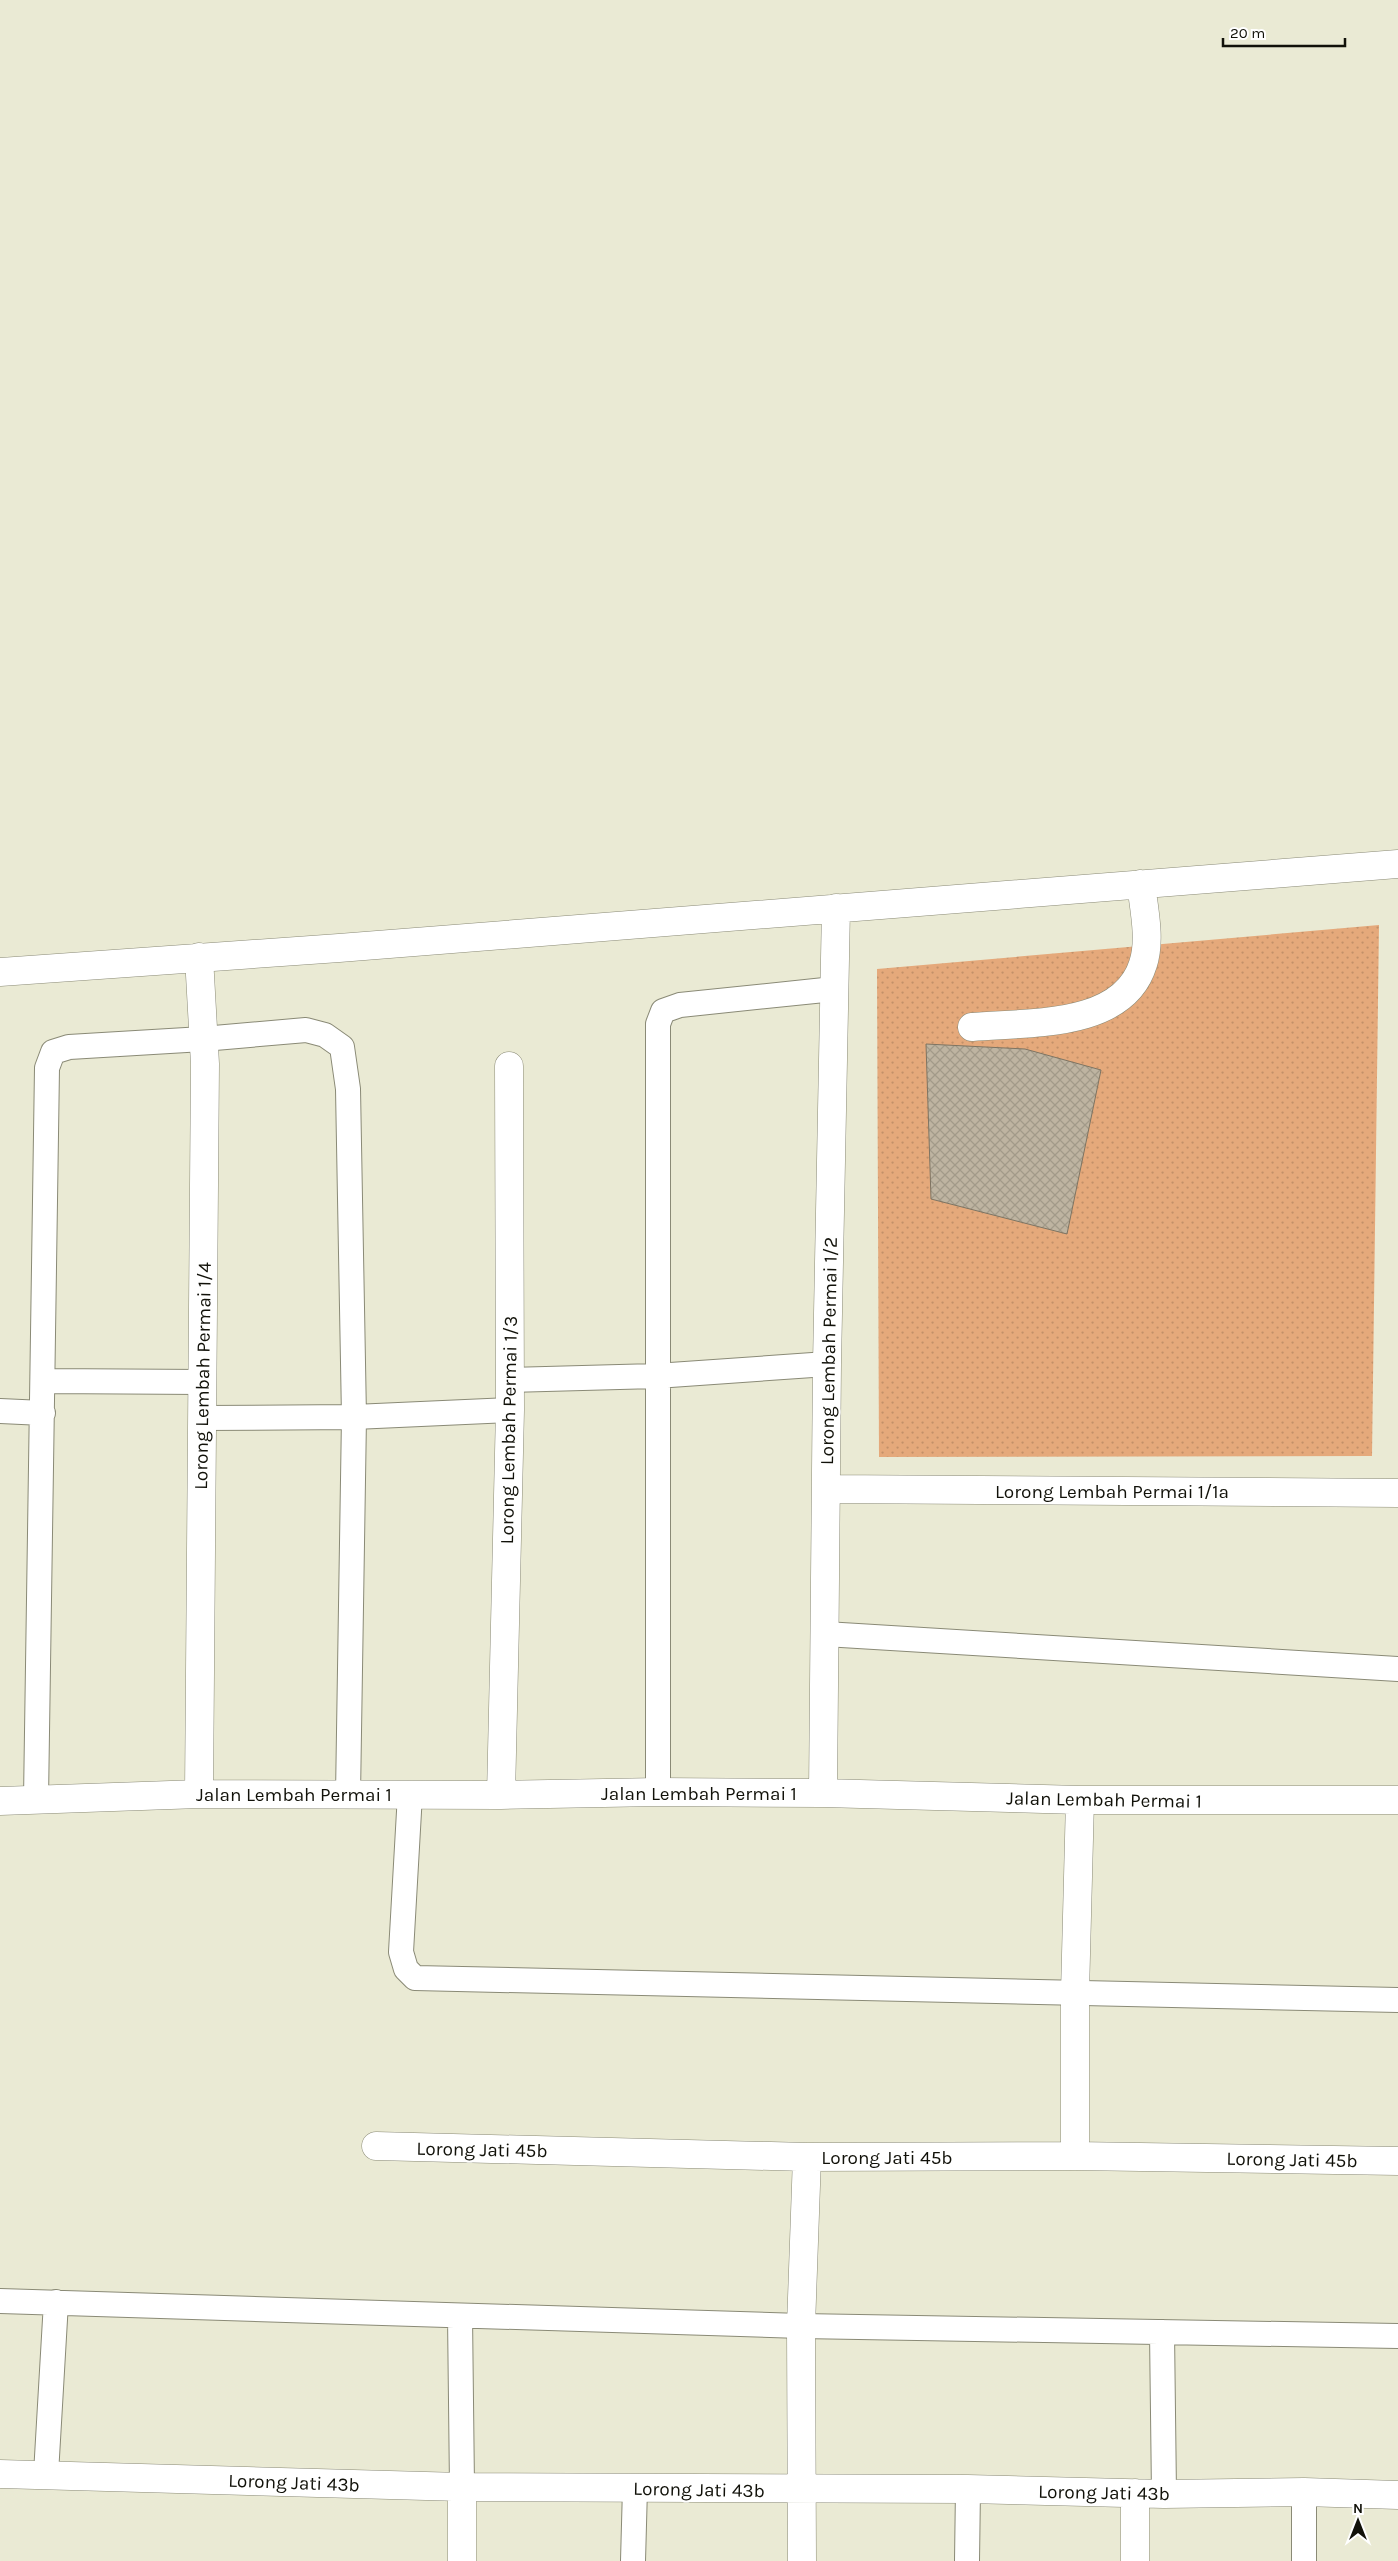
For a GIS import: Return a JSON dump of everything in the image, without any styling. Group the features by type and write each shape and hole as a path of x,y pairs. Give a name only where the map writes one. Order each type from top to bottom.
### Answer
{"street":[{"path":"0,972 1398,864"},
{"path":"972,1027 1084,1017 1116,1003 1130,988 1143,964 1146,930 1141,884"},
{"name":"Lorong Lembah Permai 1/2","path":"823,1793 827,1364 836,908"},
{"name":"Lorong Lembah Permai 1/4","path":"199,957 205,1074 199,1794"},
{"name":"Lorong Lembah Permai 1/3","path":"501,1795 510,1410 509,1066"},
{"name":"Lorong Lembah Permai 1/1a","path":"826,1489 1398,1493"},
{"name":"Jalan Lembah Permai 1","path":"0,1801 199,1794 501,1795 658,1792 823,1793 1080,1800 1398,1800"},
{"path":"1075,2156 1075,1993 1080,1800"},
{"name":"Lorong Jati 45b","path":"376,2146 807,2157 1075,2156 1398,2160"},
{"path":"802,2561 801,2326 807,2157"},
{"name":"Lorong Jati 43b","path":"0,2474 462,2487 803,2490 968,2489 1164,2494 1304,2492 1398,2495"},
{"path":"462,2487 462,2561"},
{"path":"1135,2493 1135,2561"}],"lane":[{"path":"658,1792 656,1376 658,1024 663,1011 680,1005 834,989"},
{"path":"36,1799 48,1068 53,1052 69,1047 203,1039 306,1030 326,1035 342,1047 348,1089 354,1417 348,1795"},
{"path":"509,1380 656,1376 827,1364"},
{"path":"44,1381 203,1382"},
{"path":"201,1418 354,1417 510,1410"},
{"path":"0,1411 43,1413"},
{"path":"825,1634 1398,1670"},
{"path":"410,1794 402,1952 406,1969 415,1978 1398,2000"},
{"path":"0,2301 801,2326 1398,2336"},
{"path":"46,2474 56,2302"},
{"path":"460,2316 462,2487"},
{"path":"1162,2332 1164,2494"},
{"path":"633,2561 635,2488"},
{"path":"967,2561 968,2489"},
{"path":"1304,2492 1304,2561"}],"shaded area":[{"path":"1379,925 1372,1456 879,1457 877,969"}],"building":[{"path":"926,1044 1025,1049 1101,1070 1067,1234 931,1199"}]}
